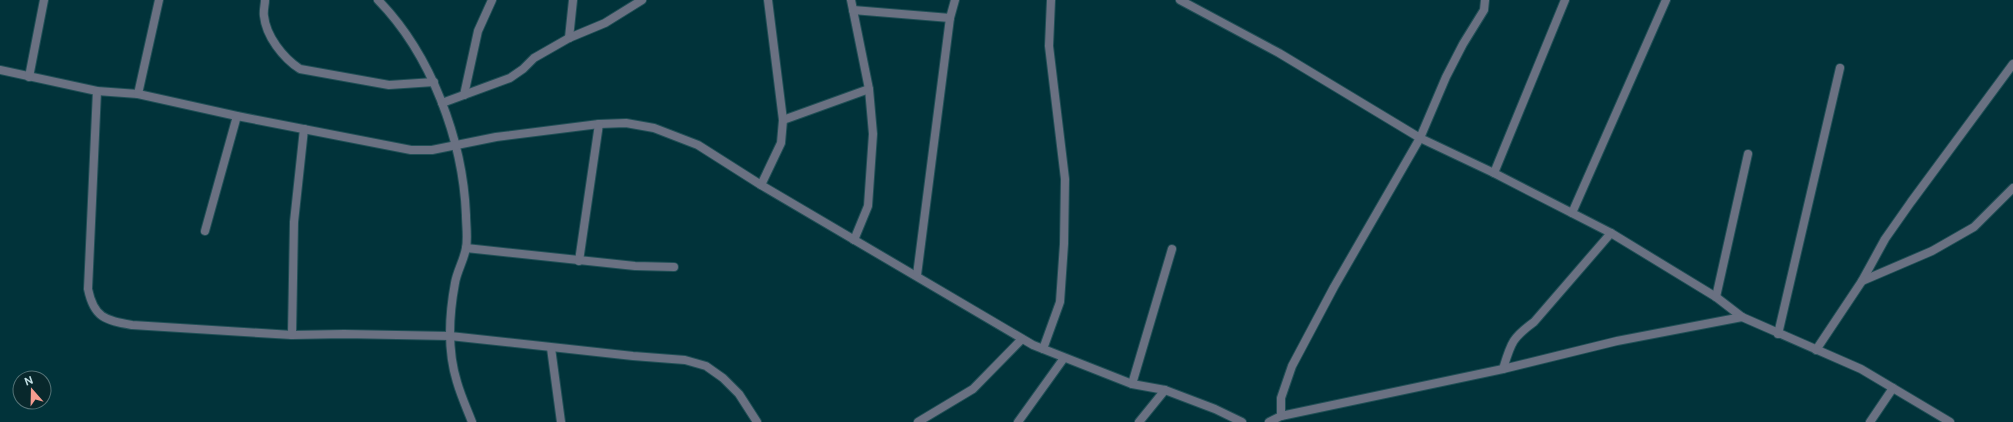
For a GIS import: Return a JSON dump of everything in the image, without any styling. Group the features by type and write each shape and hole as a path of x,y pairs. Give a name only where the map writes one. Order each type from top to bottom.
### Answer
{"street":[{"path":"29,77 44,0"},
{"path":"138,94 159,0"},
{"path":"265,0 264,15 270,34 281,52 292,64 300,69 389,86 434,82"},
{"path":"378,0 391,13 410,38 434,82 442,103 454,145 465,191 466,248 455,282 450,336 452,362 457,382 472,422"},
{"path":"464,95 478,31 492,0"},
{"path":"569,38 573,0"},
{"path":"442,103 510,78 523,69 534,58 569,38 606,23 642,0"},
{"path":"761,185 781,143 783,120 768,0"},
{"path":"851,0 869,89 873,134 868,206 854,240"},
{"path":"917,275 950,18 955,0"},
{"path":"1043,349 1060,302 1064,244 1065,179 1049,46 1051,0"},
{"path":"1180,0 1279,53 1420,138 1494,173 1612,233 1716,297 1742,317 1861,369 1950,422"},
{"path":"1281,416 1282,398 1292,366 1334,287 1420,138 1446,77 1463,44 1484,10 1485,0"},
{"path":"1494,173 1565,0"},
{"path":"1572,213 1666,0"},
{"path":"853,10 950,18"},
{"path":"1816,350 1862,281 1885,239 2013,64"},
{"path":"1778,334 1840,68"},
{"path":"0,70 97,91 138,94 237,116 411,150 432,150 496,137 599,124 626,123 654,128 698,145 761,185 917,275 1022,340 1132,384 1164,390 1215,409 1242,422"},
{"path":"783,120 869,89"},
{"path":"97,91 88,289 91,303 98,315 113,322 132,324 292,336 344,334 450,336 551,348 685,360 706,366 723,378 739,394 757,422"},
{"path":"205,231 237,116"},
{"path":"580,260 599,124"},
{"path":"292,336 294,222 304,129"},
{"path":"1716,297 1748,154"},
{"path":"1862,281 1932,251 1974,227 2013,188"},
{"path":"1503,369 1511,342 1519,333 1534,322 1612,233"},
{"path":"466,248 635,266 674,266"},
{"path":"1132,384 1172,249"},
{"path":"1269,422 1281,416 1503,369 1617,341 1742,317"},
{"path":"918,422 973,388 1022,340"},
{"path":"551,348 561,422"},
{"path":"1018,422 1064,358"},
{"path":"1870,422 1893,388"},
{"path":"1139,422 1164,390"}]}
